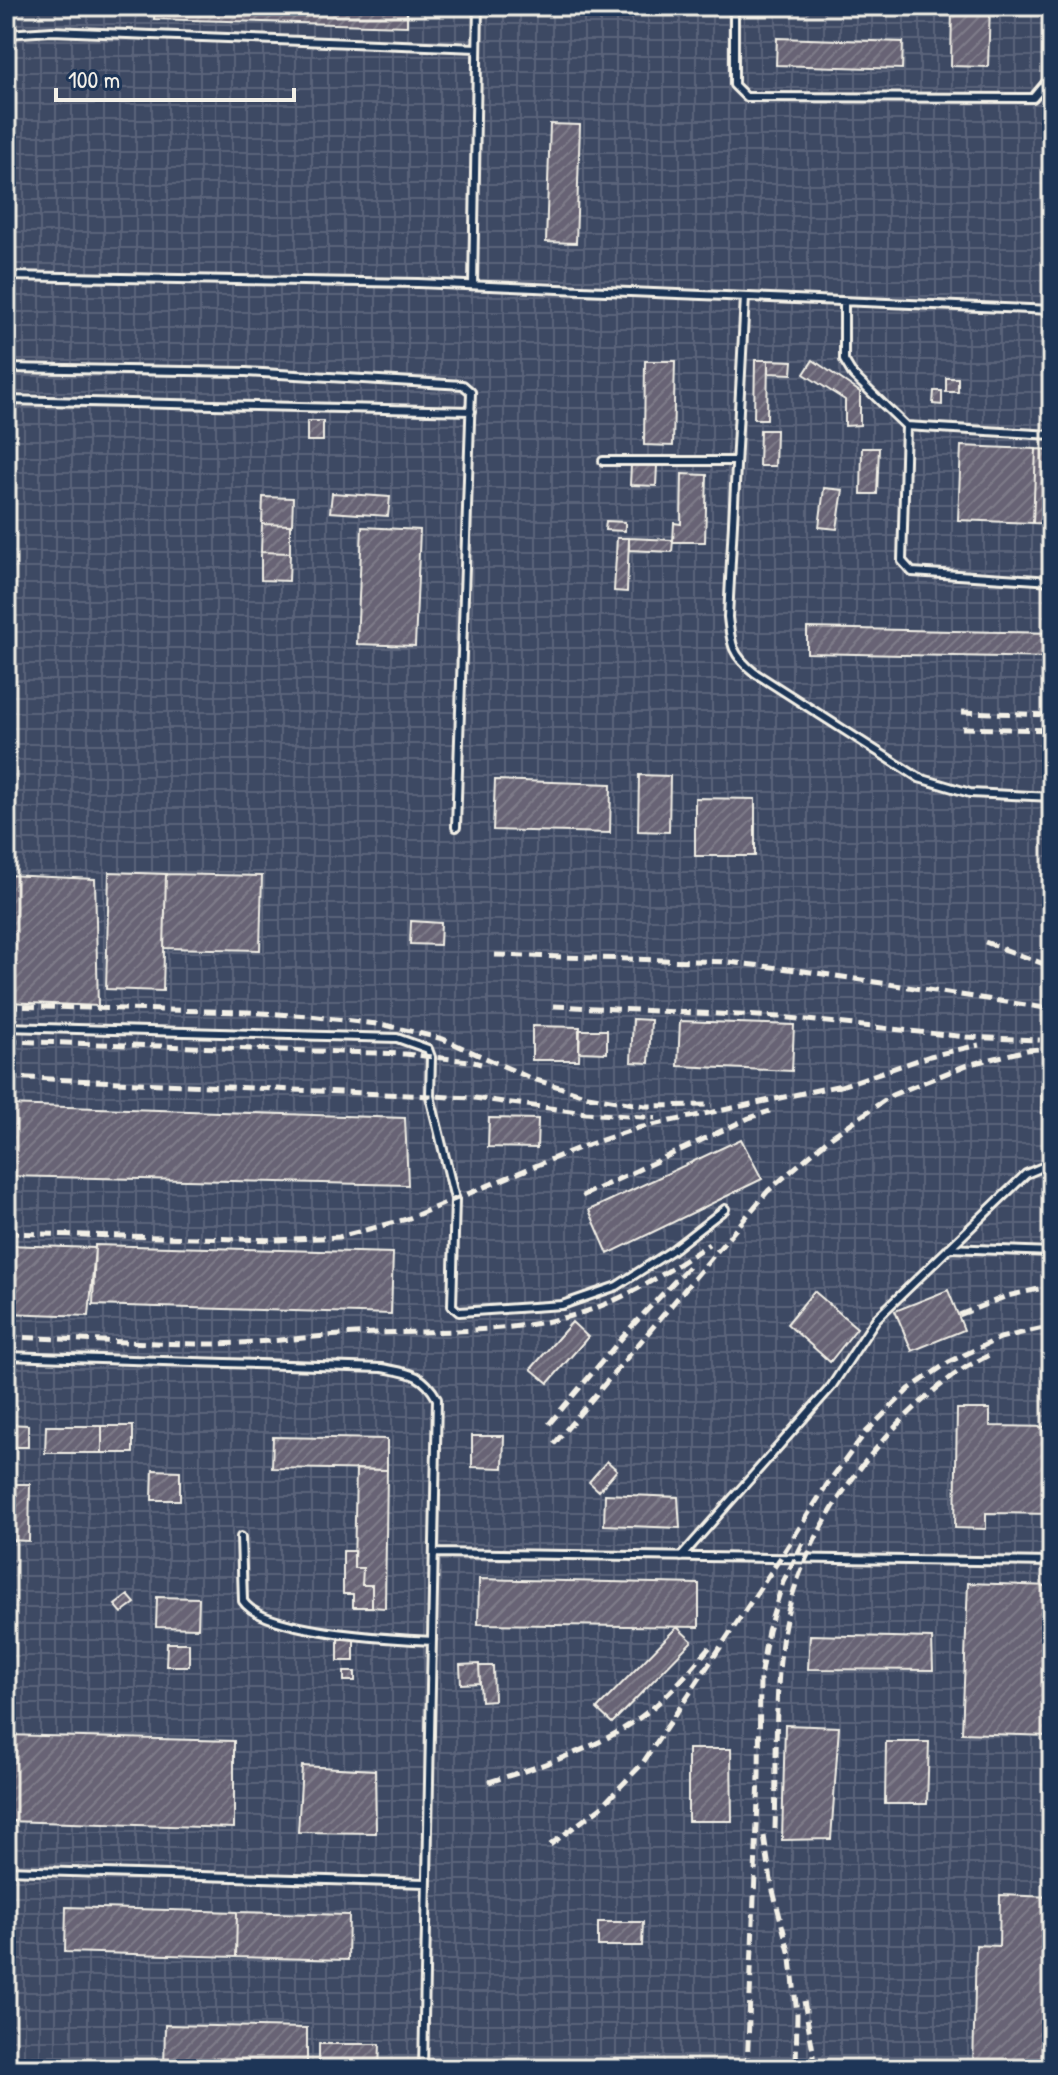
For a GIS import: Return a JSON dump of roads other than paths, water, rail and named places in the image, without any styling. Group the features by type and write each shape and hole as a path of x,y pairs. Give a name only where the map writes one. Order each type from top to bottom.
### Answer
{"lane":[{"path":"473,285 478,6"},
{"path":"734,6 734,85 746,97 1017,98 1033,98 1048,80 1050,6"},
{"path":"6,34 52,31 477,48"},
{"path":"6,276 473,285 1052,310"},
{"path":"745,297 728,617 731,641 739,660 919,778 970,793 1052,797"},
{"path":"844,302 844,360 853,375 906,426 1052,435"},
{"path":"6,368 246,372 463,385 471,392 456,827"},
{"path":"6,400 471,411"},
{"path":"906,426 902,561 912,572 1052,581"},
{"path":"603,461 736,461"},
{"path":"6,1027 397,1038 428,1049 431,1057 430,1096 455,1199 452,1306 459,1312 562,1305 617,1286 671,1251 725,1209"},
{"path":"681,1557 831,1387 876,1319 1026,1174 1052,1163"},
{"path":"949,1248 1052,1252"},
{"path":"6,1356 382,1368 414,1374 430,1386 437,1399 423,2069"},
{"path":"241,1537 243,1601 248,1609 288,1625 373,1637 432,1641"},
{"path":"434,1553 1052,1562"},
{"path":"6,1870 426,1883"}],"railway":[{"path":"962,712 1052,715"},
{"path":"962,728 1052,730"},
{"path":"985,942 1052,967"},
{"path":"495,955 728,962 1052,1009"},
{"path":"6,1006 247,1012 385,1025 443,1039 530,1078 588,1096 645,1106 712,1105"},
{"path":"553,1006 780,1017 966,1037 1040,1040"},
{"path":"6,1041 405,1054 481,1064"},
{"path":"838,1087 930,1056 979,1045"},
{"path":"554,1444 768,1191 831,1137 892,1095 967,1065 1027,1050 1052,1048"},
{"path":"1041,1066 1052,1066"},
{"path":"6,1077 474,1098 586,1113 656,1118"},
{"path":"6,1233 275,1240 339,1237 407,1219 581,1147 638,1128 846,1084"},
{"path":"582,1196 770,1111"},
{"path":"6,1337 212,1344 510,1327 562,1318 604,1305 650,1282 709,1244"},
{"path":"549,1424 633,1325 689,1266"},
{"path":"959,1315 1007,1296 1052,1286"},
{"path":"550,1845 601,1807 642,1764 828,1483 866,1432 909,1389 949,1362 1000,1338 1052,1326"},
{"path":"775,1829 780,1659 792,1597 806,1560 846,1488 898,1424 957,1373 989,1355"},
{"path":"747,2069 760,1678 768,1631 783,1582 803,1543"},
{"path":"489,1782 591,1746 629,1725 680,1682 710,1647"},
{"path":"764,1836 772,1887 791,1959 797,2014 796,2069"},
{"path":"804,2001 813,2069"}]}
